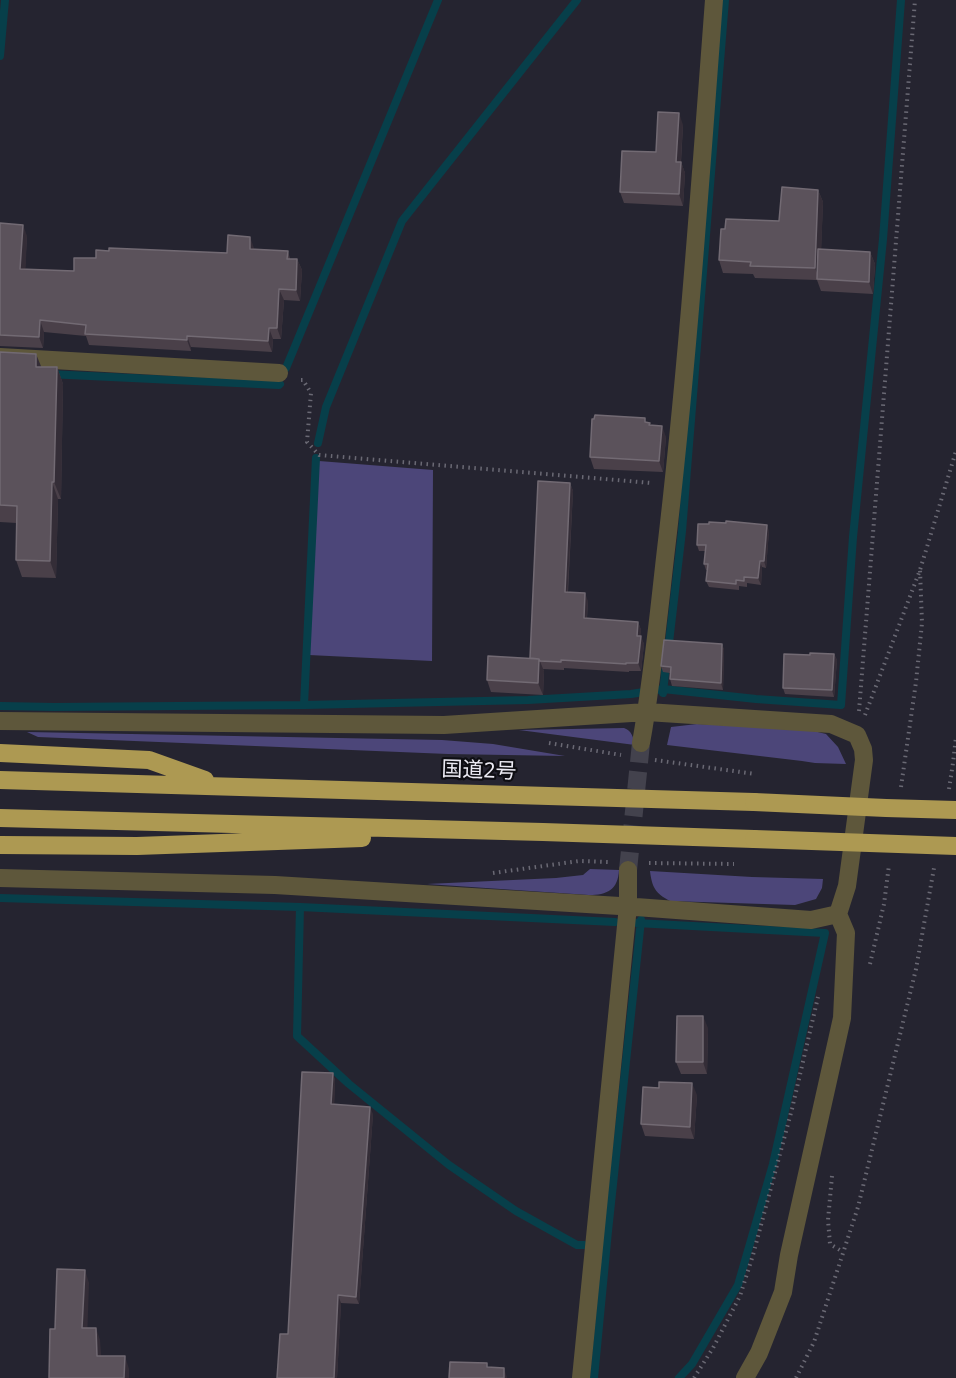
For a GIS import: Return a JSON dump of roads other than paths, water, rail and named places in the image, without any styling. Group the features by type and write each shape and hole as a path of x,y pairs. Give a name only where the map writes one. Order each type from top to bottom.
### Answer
{"highway":[{"path":"0,753 149,760 223,786"},
{"name":"国道2号","path":"0,780 754,802 886,808 952,804"},
{"path":"0,818 543,832 956,846"},
{"path":"0,845 137,846 543,832"}],"street":[{"path":"635,749 648,698 674,485 714,0"},
{"path":"0,357 279,374"},
{"path":"0,721 444,725 648,698 831,724 857,735 863,749 864,760 847,886 838,914 846,933 842,1018 789,1255 783,1292 759,1353 745,1378"},
{"path":"581,1378 628,906 621,866"},
{"path":"0,878 275,885 628,906 811,920 838,914"}],"waterway":[{"path":"0,56 5,0"},
{"path":"286,368 438,0"},
{"path":"318,443 326,407 402,221 577,0"},
{"path":"668,651 682,531 725,0"},
{"path":"0,706 304,705 528,700 631,694 663,689 841,705 853,537 883,239 901,0"},
{"path":"48,374 280,384"},
{"path":"304,705 316,458"},
{"path":"663,693 666,664"},
{"path":"0,898 300,907 615,922"},
{"path":"300,907 297,1036 349,1084 449,1165 516,1211 577,1245 584,1245"},
{"path":"594,1378 641,920"},
{"path":"636,923 825,933 773,1164 738,1285 692,1364 679,1378"}],"tunnel":[{"path":"628,870 641,743"}]}
